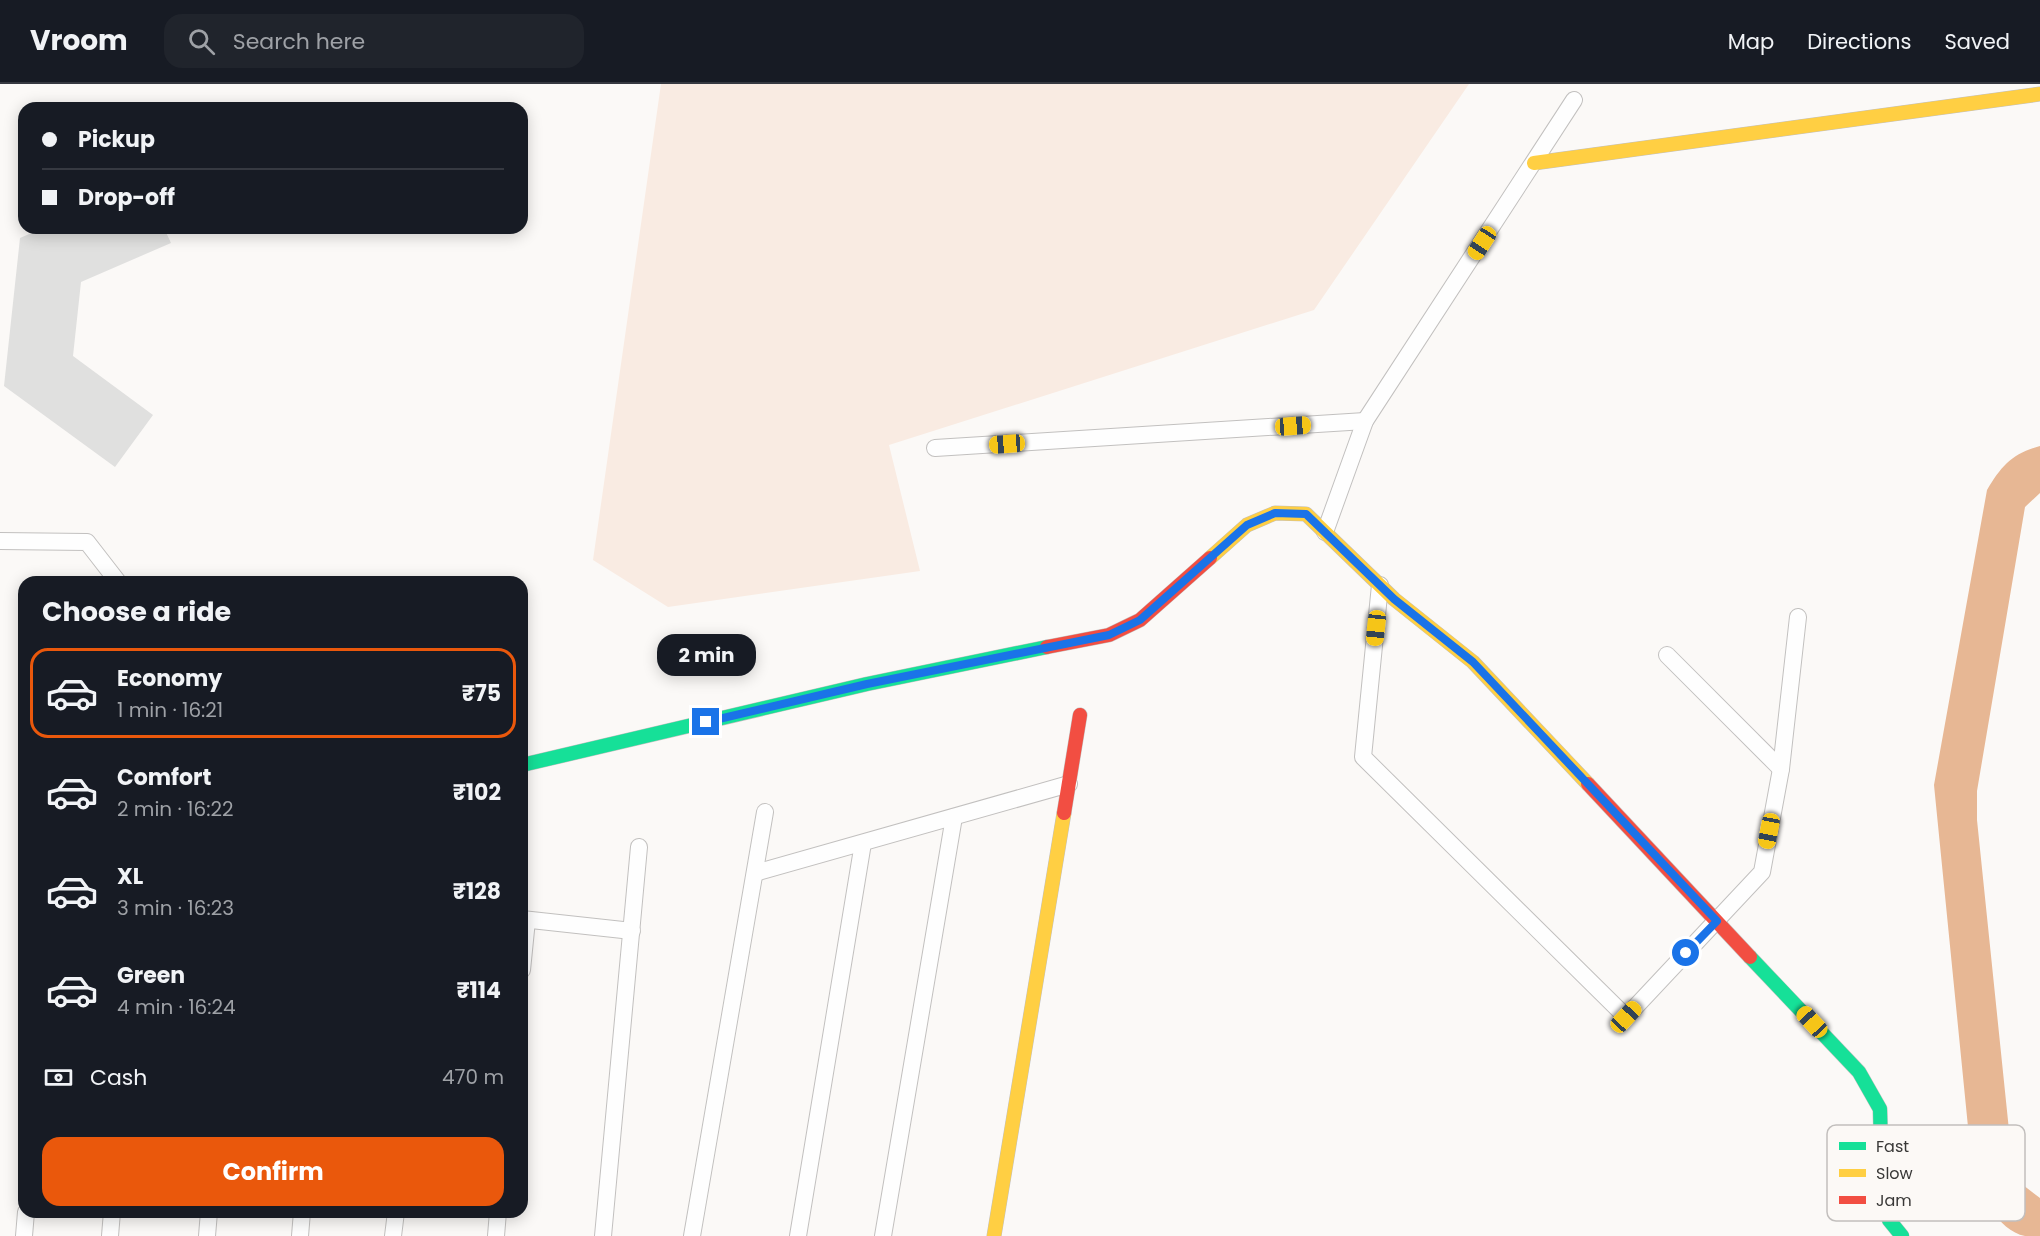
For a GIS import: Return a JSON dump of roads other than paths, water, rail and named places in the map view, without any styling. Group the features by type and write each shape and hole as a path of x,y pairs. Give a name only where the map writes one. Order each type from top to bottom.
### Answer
{"street":[{"path":"1534,163 2040,94"},
{"path":"1326,532 1365,421 1574,100"},
{"path":"935,448 1365,421"},
{"path":"528,764 867,684 1109,635 1140,620 1247,525 1275,513 1306,514 1394,599 1473,662 1859,1072 1880,1109 1880,1125"},
{"path":"0,541 87,542 113,576"},
{"path":"1380,585 1363,757 1626,1017 1762,873 1781,769 1798,617"},
{"path":"1667,655 1781,769"},
{"path":"994,1236 1080,715"},
{"path":"755,873 1069,784"},
{"path":"692,1236 765,812"},
{"path":"883,1236 954,817"},
{"path":"798,1236 862,843"},
{"path":"603,1236 639,847"},
{"path":"528,920 632,931"},
{"path":"24,1236 26,1218"},
{"path":"110,1236 112,1218"},
{"path":"207,1236 208,1218"},
{"path":"300,1236 302,1218"},
{"path":"393,1236 395,1218"},
{"path":"496,1236 498,1218"},
{"path":"1890,1221 1902,1236"}]}
